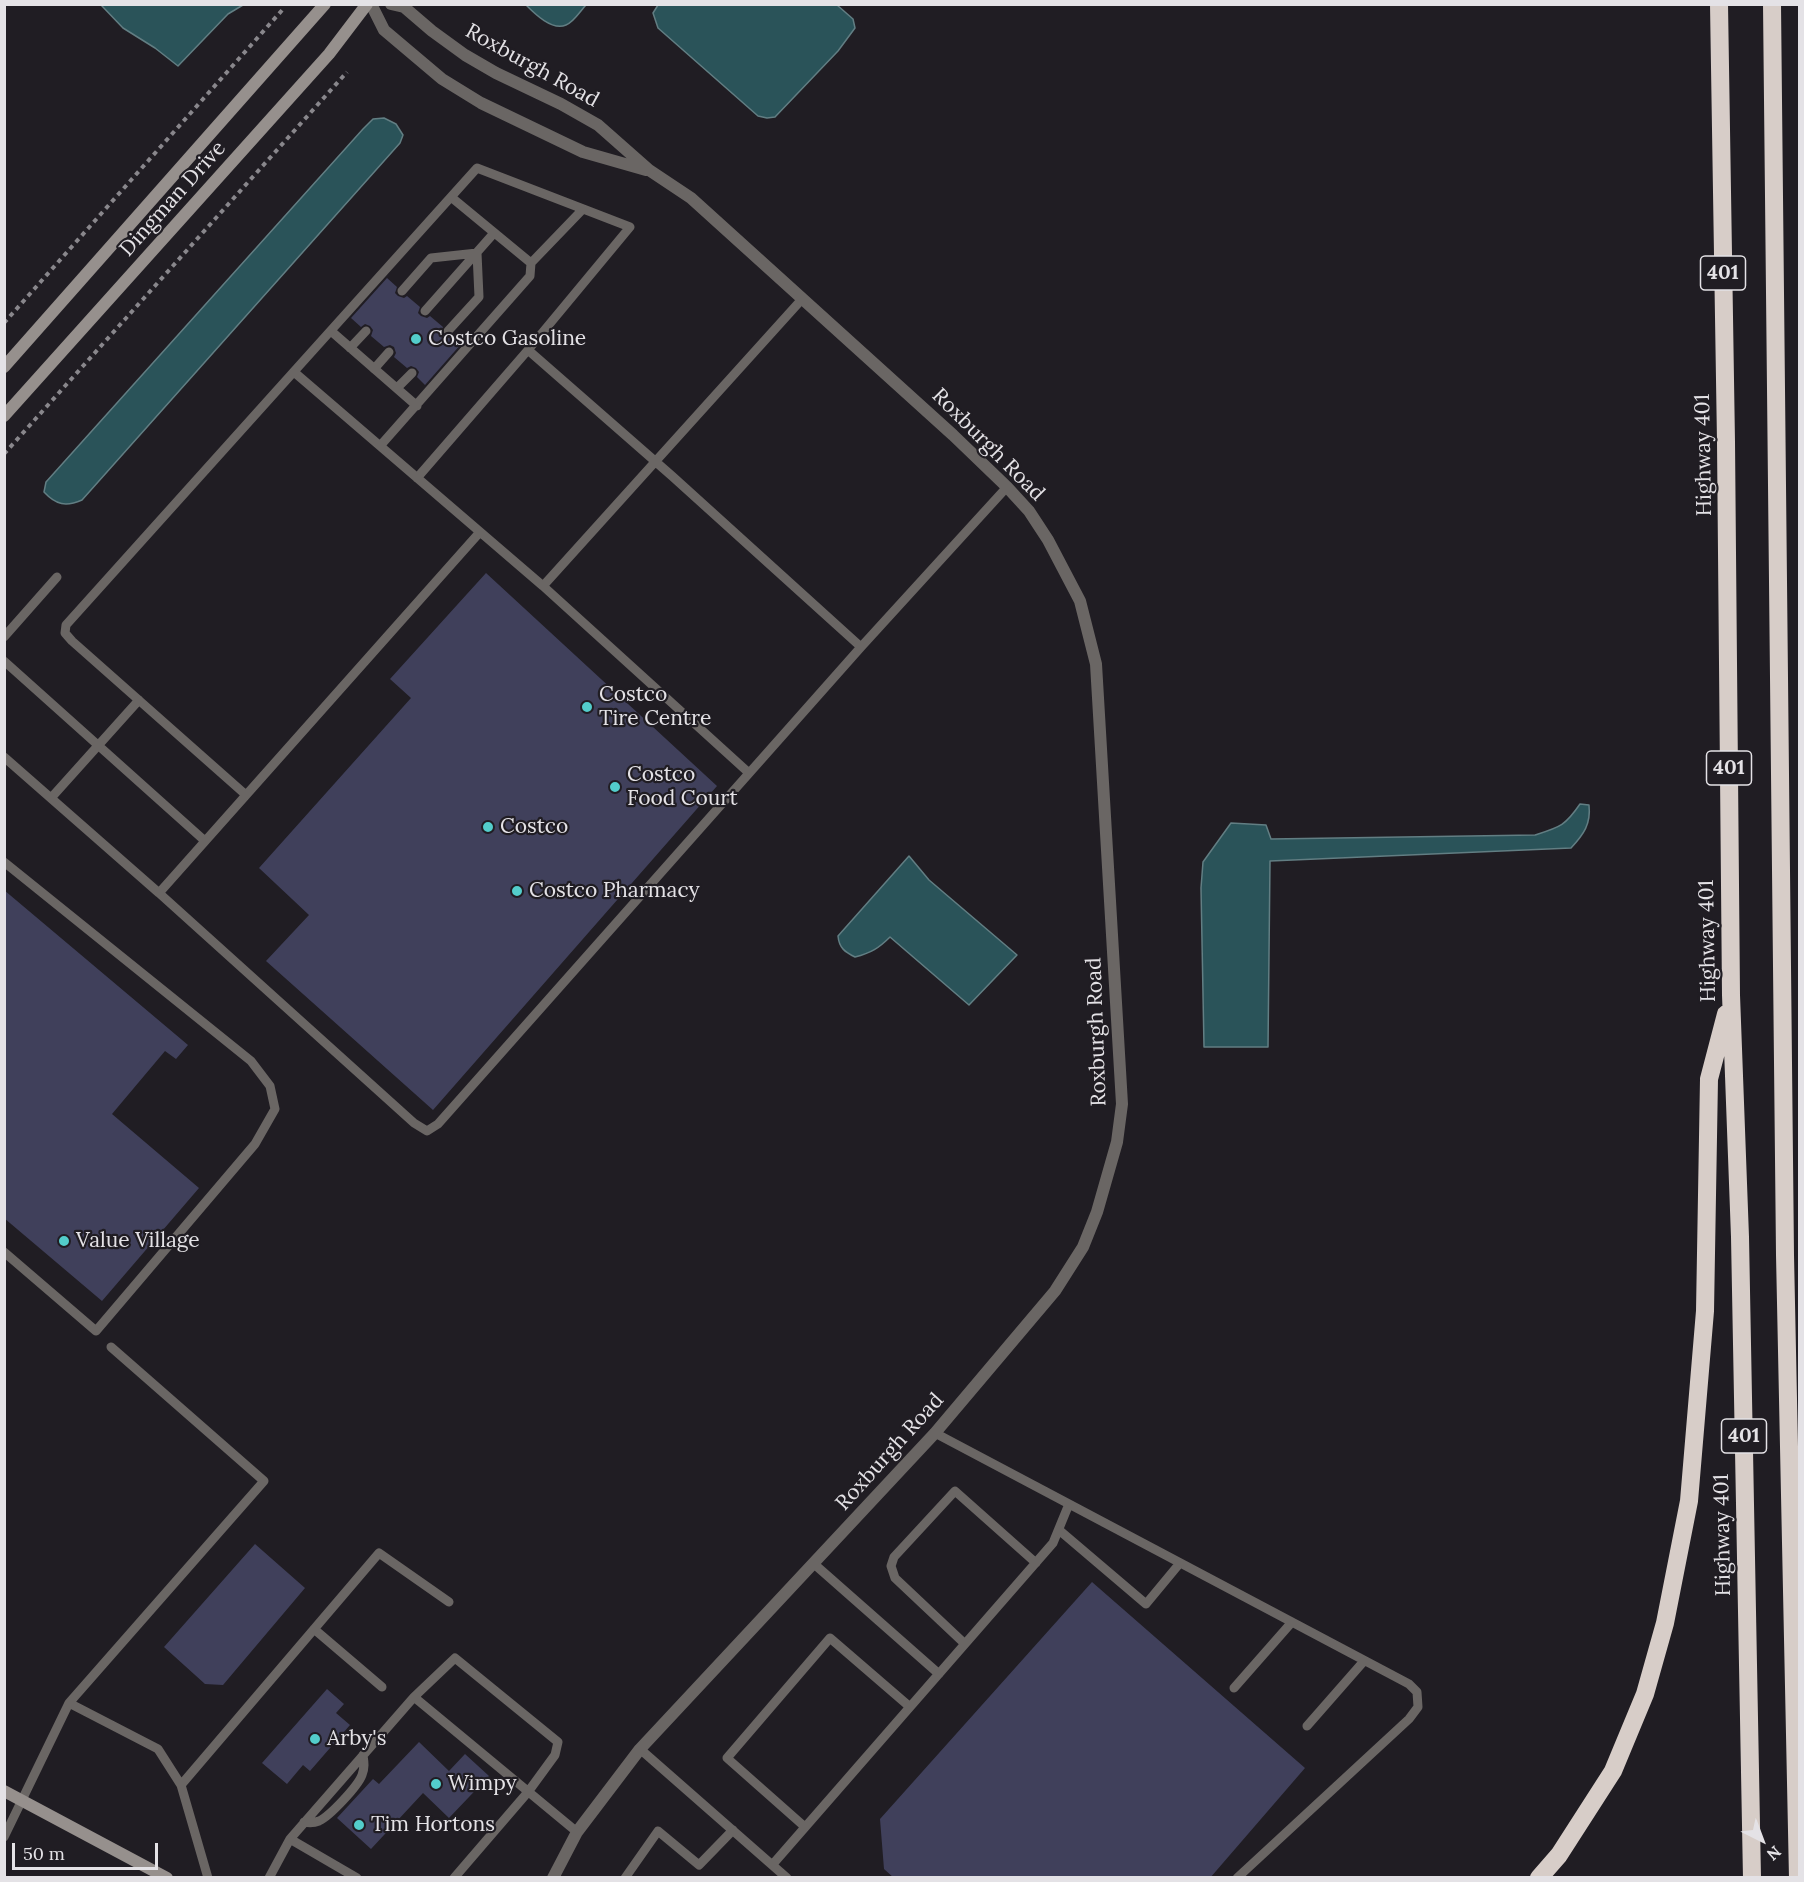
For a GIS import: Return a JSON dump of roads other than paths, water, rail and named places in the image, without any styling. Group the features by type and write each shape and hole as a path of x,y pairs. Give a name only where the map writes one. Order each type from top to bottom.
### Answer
{"highway":[{"name":"Highway 401","path":"1719,4 1731,995 1740,1237 1752,1878"},
{"name":"401","path":"1772,4 1785,1255 1798,1878"},
{"path":"1539,1878 1559,1855 1613,1771 1645,1694 1665,1623 1689,1501 1705,1311 1709,1079 1731,995"}],"main road":[{"name":"Dingman Drive","path":"4,367 325,4"},
{"name":"Dingman Drive","path":"4,416 329,54 369,4"},
{"path":"4,1791 167,1878"}],"street":[{"name":"Roxburgh Road","path":"369,4 384,30 442,79 481,103 583,152 649,171"},
{"name":"Roxburgh Road","path":"391,4 404,7 465,55 598,125 649,171 692,198 1007,487 1029,511 1048,540 1080,601 1096,664 1122,1104 1117,1142 1097,1212 1083,1248 1055,1291 935,1433 640,1749 577,1832 553,1878"}],"lane":[{"path":"246,795 72,641 66,633 66,625 477,168 630,227 528,350 417,477"},
{"path":"451,198 531,263"},
{"path":"380,446 530,276 531,263 583,209"},
{"path":"425,311 494,233"},
{"path":"402,291 431,258 477,253"},
{"path":"448,331 479,297 477,253"},
{"path":"543,586 803,298"},
{"path":"331,331 417,406"},
{"path":"351,348 366,331"},
{"path":"528,350 861,647"},
{"path":"374,369 389,352"},
{"path":"294,372 543,586 749,773"},
{"path":"397,388 412,373"},
{"path":"4,757 414,1123 427,1131 438,1124 861,647 1007,487"},
{"path":"159,893 480,532"},
{"path":"4,637 57,578"},
{"path":"4,661 205,841"},
{"path":"51,798 139,700"},
{"path":"4,862 251,1061 270,1086 274,1109 255,1144 96,1330 4,1252"},
{"path":"4,1837 69,1703 264,1481 111,1347"},
{"path":"935,1433 1409,1684 1417,1692 1418,1707 1409,1719 1237,1878"},
{"path":"965,1644 895,1578 891,1566 894,1557 956,1491 1036,1563"},
{"path":"773,1864 1053,1543 1069,1504"},
{"path":"1059,1530 1146,1604 1180,1563"},
{"path":"181,1785 379,1553 449,1602"},
{"path":"813,1563 939,1674"},
{"path":"1234,1688 1292,1622"},
{"path":"314,1629 382,1687"},
{"path":"806,1827 728,1758 830,1638 910,1707"},
{"path":"268,1878 290,1839 304,1822 414,1697 455,1658 558,1742 555,1755 528,1792 454,1878"},
{"path":"1307,1726 1364,1660"},
{"path":"414,1697 577,1832"},
{"path":"69,1703 158,1749 181,1785 207,1878"},
{"path":"640,1749 788,1878"},
{"path":"304,1822 319,1821 327,1816 354,1786 361,1778 364,1767 363,1755"},
{"path":"625,1878 658,1831 699,1864 733,1830"},
{"path":"290,1839 357,1878"}],"water":[{"path":"101,5 243,5 228,14 178,66 123,28"},
{"path":"526,5 586,5 572,21 566,25 555,26 544,21"},
{"path":"658,5 837,5 853,19 855,28 838,51 775,117 767,118 758,116 658,28 653,13"},
{"path":"384,118 396,124 403,135 400,143 82,500 66,504 57,502 48,496 44,492 46,482 363,129 373,119"},
{"path":"1580,804 1589,805 1588,823 1571,848 1270,861 1268,1047 1204,1047 1201,888 1203,862 1231,823 1266,825 1271,839 1535,835 1561,825"},
{"path":"909,856 929,880 1017,955 969,1005 890,937 874,950 855,957 841,947 838,936"}],"place":[{"name":"Costco Gasoline","path":"416,339"},
{"name":"Costco Tire Centre","path":"587,707"},
{"name":"Costco Food Court","path":"615,787"},
{"name":"Costco","path":"488,827"},
{"name":"Costco Pharmacy","path":"517,891"},
{"name":"Value Village","path":"64,1241"},
{"name":"Arby's","path":"315,1739"},
{"name":"Wimpy","path":"436,1784"},
{"name":"Tim Hortons","path":"359,1825"}]}
